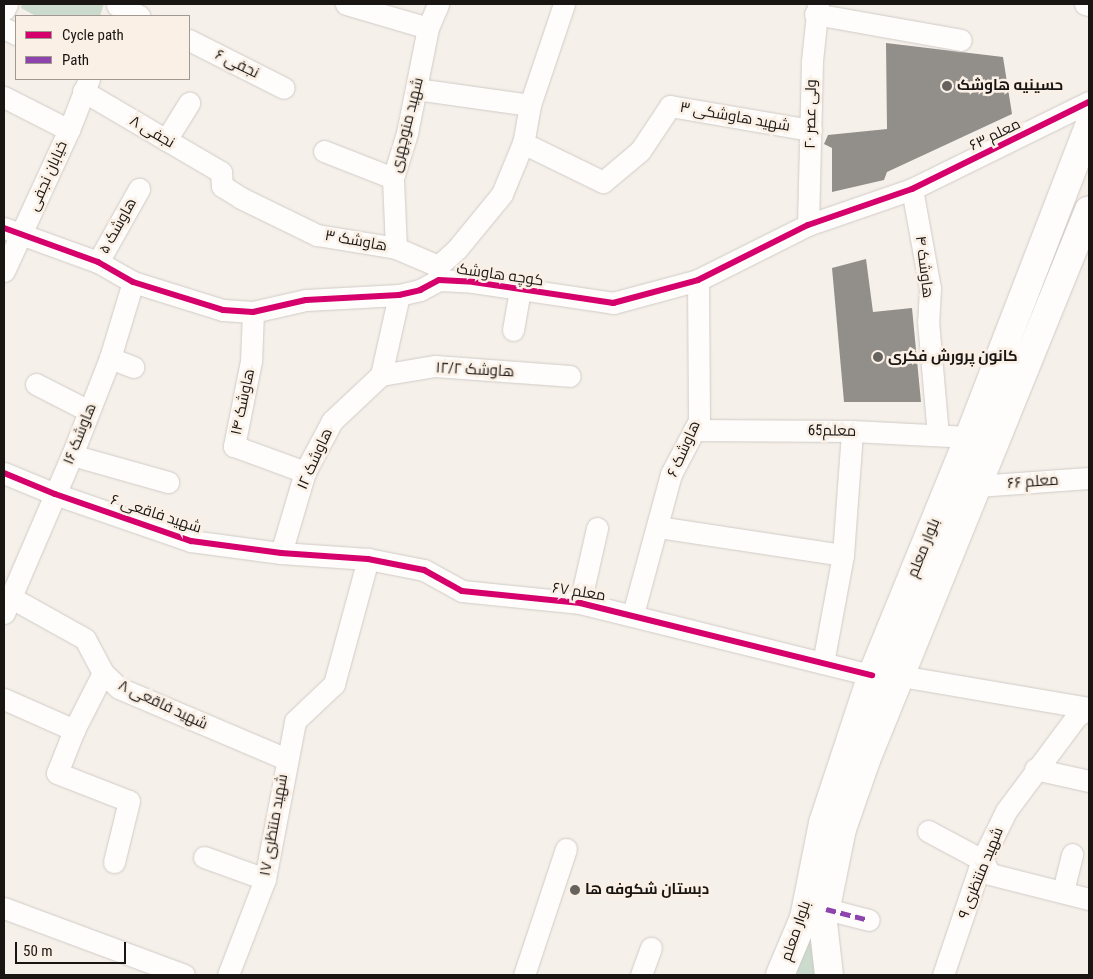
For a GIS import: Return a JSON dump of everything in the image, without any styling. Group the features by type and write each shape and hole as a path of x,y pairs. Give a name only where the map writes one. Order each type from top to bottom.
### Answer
{"main road":[{"name":"بلوار معلم","path":"780,975 804,918 823,823 872,675 969,438 1089,126"},
{"name":"بلوار معلم","path":"830,975 823,922 842,829 977,486 1087,226"}],"street":[{"path":"4,10 6,4"},
{"path":"346,4 428,28"},
{"name":"شهید منوچهری","path":"396,248 393,178 416,89 428,28 438,4"},
{"path":"439,273 457,248 502,194 523,143 530,104 564,4"},
{"path":"1085,4 1089,5"},
{"path":"116,8 137,15"},
{"path":"817,9 961,40"},
{"name":"ولی عصر ۲۰","path":"808,226 817,9"},
{"name":"نجفی ۶","path":"190,41 284,88"},
{"name":"خیابان نجفی","path":"4,270 13,232 69,130 86,85"},
{"name":"نجفی ۸","path":"86,85 166,140 221,172"},
{"path":"416,89 530,104"},
{"path":"4,97 69,130"},
{"name":"معلم ۶۳","path":"912,189 1089,102"},
{"path":"166,140 189,103"},
{"name":"شهید هاوشکی ۳","path":"523,143 603,182 640,151 670,106 811,130"},
{"path":"324,151 393,178"},
{"name":"هاوشک ۳","path":"221,172 222,186 316,235 396,248 439,273"},
{"name":"هاوشک ۵","path":"98,262 139,189"},
{"name":"کوچه هاوشک","path":"13,232 98,262 133,282 223,310 253,312 306,300 399,295 420,290 439,273 520,290 612,303 698,280 808,226 912,189"},
{"name":"هاوشک ۴","path":"912,189 930,288 928,321 938,435"},
{"name":"هاوشک ۶","path":"633,614 671,474 699,421 698,280"},
{"name":"هاوشک ۱۶","path":"7,598 72,455 110,358 133,282"},
{"path":"513,330 520,290"},
{"path":"381,375 399,295"},
{"name":"هاوشک ۱۴","path":"253,312 251,361 234,446 305,472"},
{"path":"110,358 133,367"},
{"name":"هاوشک ۱۲/۲","path":"381,375 435,366 570,376"},
{"name":"هاوشک ۱۲","path":"282,553 305,472 332,421 381,375"},
{"path":"36,384 89,411"},
{"name":"معلم65","path":"694,430 852,431 969,438"},
{"path":"823,663 843,555 852,431"},
{"path":"72,455 168,482"},
{"name":"شهید فاقعی ۶","path":"4,473 55,494 191,541 282,553"},
{"name":"معلم ۶۶","path":"977,486 1089,478"},
{"path":"658,527 843,555"},
{"path":"580,603 597,528"},
{"name":"معلم ۶۷","path":"282,553 368,559 424,570 462,591 580,603 633,614 872,675"},
{"name":"شهید منتظری ۱۷","path":"228,975 266,879 286,759 295,721 334,684 368,559"},
{"name":"شهید فاقعی ۸","path":"7,598 85,639 103,673 119,688 286,759"},
{"path":"103,673 74,730 58,773 129,801 114,862"},
{"path":"901,676 1086,713"},
{"path":"4,699 74,730"},
{"name":"شهید منتظری ۹","path":"943,975 982,860 1006,811 1035,769 1086,713"},
{"path":"1035,769 1089,781"},
{"path":"928,831 982,860 990,874 1089,899"},
{"path":"524,975 566,849"},
{"path":"1063,891 1072,854"},
{"path":"204,857 266,879"},
{"path":"4,908 184,975"},
{"path":"826,909 870,920"},
{"path":"641,975 651,948"}],"green space":[{"path":"22,4 104,4 100,15 34,15 21,8"},
{"path":"805,918 828,975 781,975"}],"building":[{"name":"حسینیه هاوشک","path":"886,43 1003,57 1012,114 887,172 884,180 832,192 832,148 824,144 828,135 887,129"},
{"name":"کانون پرورش فکری","path":"866,259 873,312 912,308 921,402 844,402 832,268"}],"marked path":[{"path":"826,909 869,920"}],"cycle path":[{"path":"4,228 98,262 133,282 223,310 253,312 306,300 399,295 420,290 439,280 473,282 613,303 698,280 808,225 912,189 1089,102"},
{"path":"4,473 55,494 191,541 281,553 368,559 424,570 462,591 580,603 872,675"}],"place":[{"name":"حسینیه هاوشک","path":"947,86"},
{"name":"کانون پرورش فکری","path":"878,357"},
{"name":"دبستان شکوفه ها","path":"575,890"}]}
